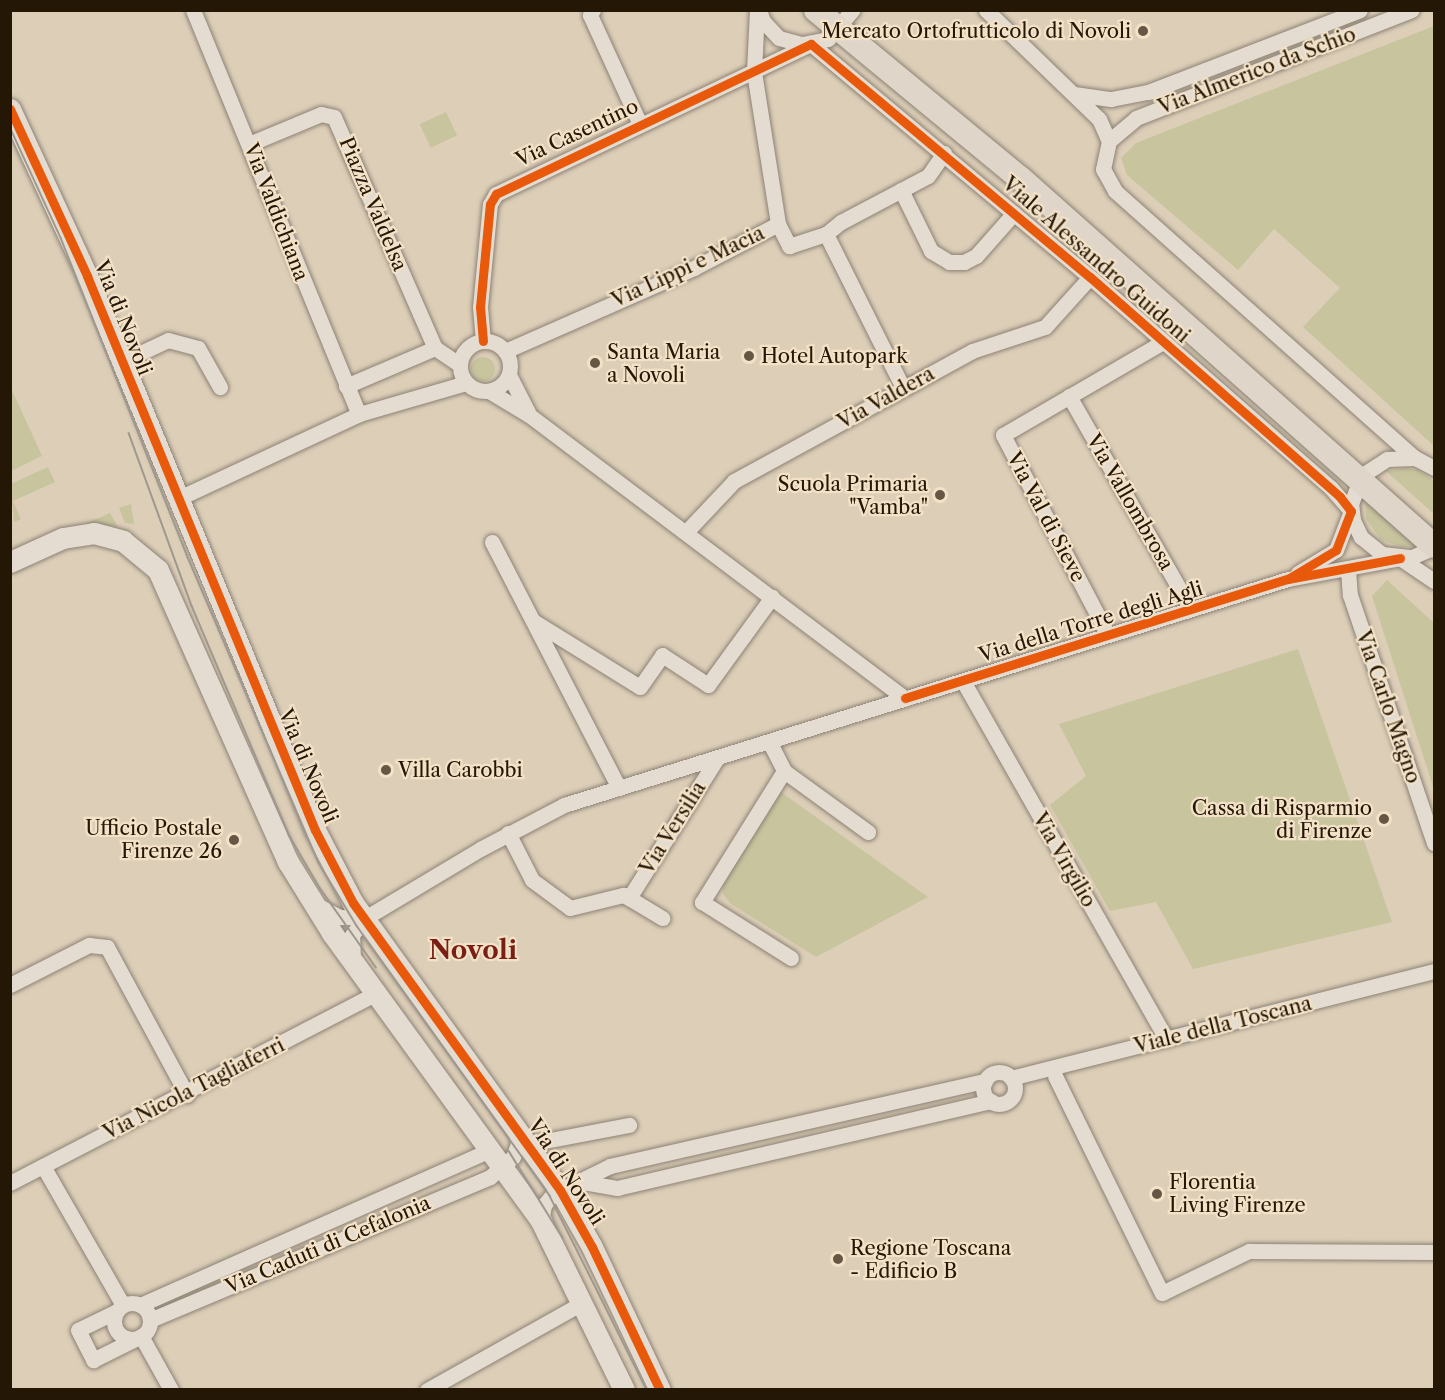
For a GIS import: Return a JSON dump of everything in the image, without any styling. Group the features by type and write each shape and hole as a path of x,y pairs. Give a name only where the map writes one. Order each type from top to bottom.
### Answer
{"main road":[{"name":"Viale Alessandro Guidoni","path":"816,10 846,17 1173,291 1365,473 1434,546"},
{"name":"Viale Alessandro Guidoni","path":"1365,473 1434,525"}],"street":[{"name":"Via Valdichiana","path":"193,10 359,414"},
{"path":"593,10 590,15 640,124"},
{"path":"758,10 758,70 778,224"},
{"name":"Viale Alessandro Guidoni","path":"758,10 763,21 779,38 811,44 944,153 1090,277 1331,488 1351,511 1356,529 1367,544 1382,554 1400,558 1419,555 1434,546"},
{"path":"986,10 1099,119 1109,141 1103,169 1114,191 1415,458 1434,468"},
{"name":"Via Almerico da Schio","path":"1071,93 1111,99 1139,94 1360,10"},
{"name":"Via Almerico da Schio","path":"1109,141 1136,118 1412,10"},
{"path":"811,44 828,39 846,17"},
{"name":"Via Casentino","path":"483,341 480,307 492,199 504,187 811,44"},
{"name":"Via di Novoli","path":"10,109 66,228 315,830 365,918 530,1144 560,1190 585,1232 660,1389"},
{"name":"Piazza Valdelsa","path":"249,144 321,114 331,115 337,121 435,348"},
{"name":"Via Lippi e Macia","path":"505,351 694,268 778,224 789,246 826,234 841,222 928,176 944,153"},
{"path":"900,190 931,250 949,262 963,262 976,256 1014,213"},
{"path":"826,234 903,388"},
{"name":"Via Valdera","path":"686,532 726,487 972,351 1046,327 1090,277"},
{"path":"121,362 168,340 198,348 220,387"},
{"path":"460,365 467,349 483,341 495,343 505,351 510,363 509,375 529,415"},
{"name":"Via Val di Sieve","path":"1108,635 1003,435 1163,342"},
{"path":"346,386 435,348 460,365 466,383 477,391 489,391 499,387 509,375"},
{"path":"177,499 359,414 466,383"},
{"path":"489,391 529,415 905,698"},
{"name":"Via Vallombrosa","path":"1069,396 1191,609"},
{"path":"1351,511 1365,473 1387,459 1415,458"},
{"name":"Via della Torre degli Agli","path":"1287,579 1336,550 1351,511"},
{"path":"10,562 63,538 94,533 123,541 149,560 169,589 274,834 312,901 353,962 492,1149 541,1221 624,1389"},
{"path":"492,542 619,788"},
{"name":"Viale Alessandro Guidoni","path":"1400,558 1434,581"},
{"name":"Via della Torre degli Agli","path":"365,918 508,833 555,808 770,743 905,698 1287,579 1400,558"},
{"name":"Via Carlo Magno","path":"1348,569 1350,596 1434,843"},
{"path":"535,622 640,687 663,655 708,685 772,597"},
{"name":"Via Virgilio","path":"963,681 1166,1039"},
{"path":"770,743 784,771 868,832"},
{"name":"Via Versilia","path":"629,898 717,758"},
{"path":"784,771 702,902 791,958"},
{"path":"508,833 532,880 570,908 624,895 662,918"},
{"path":"312,901 334,915 365,918"},
{"path":"353,962 352,935 365,918"},
{"path":"10,985 89,945 100,944 112,952 187,1095"},
{"name":"Viale della Toscana","path":"1013,1082 1166,1039 1434,971"},
{"name":"Viale della Toscana","path":"560,1190 583,1182 610,1166 985,1081 997,1072 1013,1082 1055,1076 1434,978"},
{"name":"Via Nicola Tagliaferri","path":"10,1183 187,1095 377,993"},
{"path":"1055,1076 1162,1293 1249,1251 1434,1252"},
{"path":"985,1081 984,1090 991,1101"},
{"name":"Viale della Toscana","path":"583,1182 617,1188 991,1101 1005,1102 1013,1096 1013,1082"},
{"name":"Via di Novoli","path":"505,1167 517,1148 514,1123"},
{"path":"530,1144 629,1125"},
{"name":"Via Caduti di Cefalonia","path":"140,1305 492,1149"},
{"path":"43,1166 120,1308 117,1331 138,1337 171,1389"},
{"name":"Via Caduti di Cefalonia","path":"150,1320 479,1182 505,1167"},
{"name":"Via di Novoli","path":"541,1221 545,1203 560,1190"},
{"path":"427,1389 582,1304"},
{"path":"140,1305 150,1320 138,1337 93,1360 78,1330 120,1308 140,1305"}],"shaded area":[{"path":"1434,26 1434,446 1303,327 1340,288 1274,229 1238,270 1127,175 1121,158 1136,143"},
{"path":"446,112 457,136 431,148 420,124"},
{"path":"483,357 492,360 495,369 492,378 483,381 474,378 471,369 474,360"},
{"path":"11,388 42,456 10,471"},
{"path":"48,467 55,482 13,501 21,519 14,522 11,484"},
{"path":"1405,468 1418,470 1434,481 1434,514 1386,471"},
{"path":"1365,494 1420,545 1402,547 1381,540 1366,519"},
{"path":"131,504 134,524 125,523 119,508"},
{"path":"110,513 118,527 87,523"},
{"path":"1387,580 1434,623 1434,790 1372,596"},
{"path":"1298,649 1392,922 1193,969 1156,902 1110,911 1050,805 1086,776 1059,724"},
{"path":"781,792 928,897 816,957 731,904 723,894 723,882"}],"tram line":[{"path":"10,127 61,238 187,555 319,863 357,926 550,1196 647,1390"},
{"path":"129,433 192,606 289,835 320,888 376,967"},
{"path":"509,1151 563,1238"}],"cycle path":[{"path":"483,341 480,307 490,204 496,194 811,44 1090,277 1340,497 1351,511 1336,550 1288,579"},
{"path":"10,109 87,276 315,830 353,903 560,1190 592,1247 660,1390"},
{"path":"905,698 1288,579 1400,558"}],"place":[{"name":"Mercato Ortofrutticolo di Novoli","path":"1143,31"},
{"name":"Hotel Autopark","path":"749,356"},
{"name":"Santa Maria a Novoli","path":"595,363"},
{"name":"Scuola Primaria \"Vamba\"","path":"940,495"},
{"name":"Villa Carobbi","path":"386,770"},
{"name":"Cassa di Risparmio di Firenze","path":"1384,819"},
{"name":"Ufficio Postale Firenze 26","path":"234,840"},
{"name":"Florentia Living Firenze","path":"1157,1194"},
{"name":"Regione Toscana - Edificio B","path":"838,1259"}],"district":[{"name":"Novoli","path":"473,951"}]}
